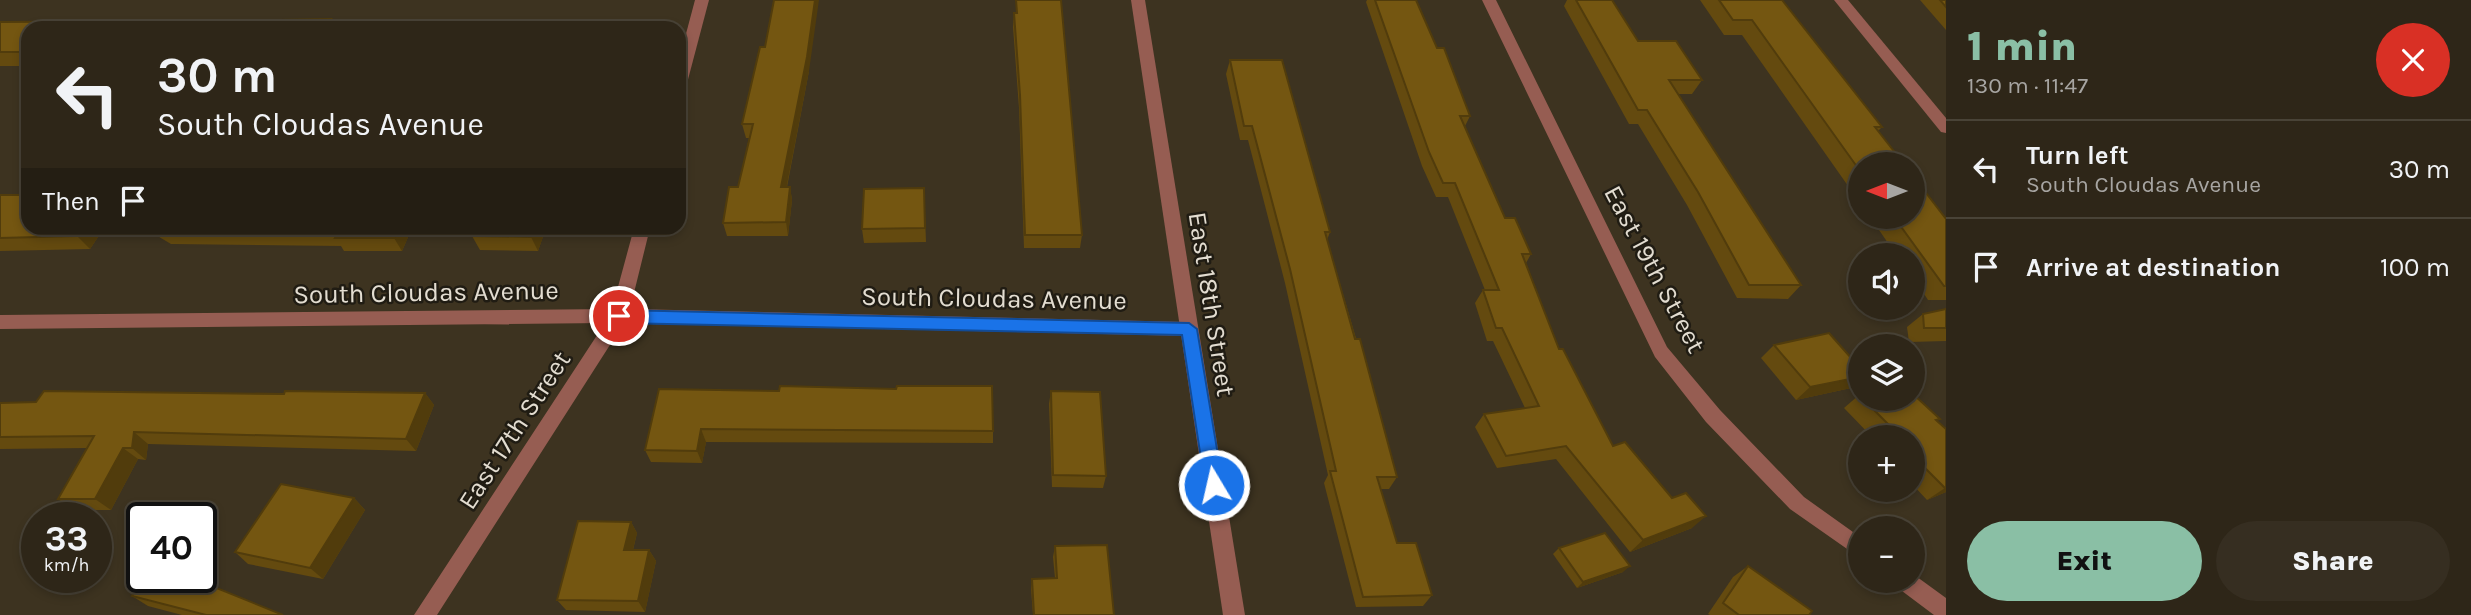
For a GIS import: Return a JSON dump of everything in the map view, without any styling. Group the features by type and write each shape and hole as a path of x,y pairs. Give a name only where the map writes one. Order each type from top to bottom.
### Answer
{"street":[{"path":"686,61 702,0"},
{"name":"East 18th Street","path":"1138,0 1234,615"},
{"name":"East 19th Street","path":"1489,0 1661,352 1713,416 1797,503 1848,540"},
{"path":"1841,0 1946,128"},
{"name":"East 17th Street","path":"425,615 619,316 640,235"},
{"name":"South Cloudas Avenue","path":"0,322 619,316 1189,329"},
{"path":"1921,593 1946,611"}],"building":[{"path":"774,0 815,0 807,57 781,187 790,187 786,222 723,223 729,187 738,187 753,124 742,124 760,47 765,47"},
{"path":"1016,0 1061,0 1082,235 1025,235 1014,13 1017,13"},
{"path":"1375,0 1416,0 1437,48 1444,48 1470,116 1460,116 1505,218 1515,218 1531,254 1522,254 1559,349 1563,349 1613,446 1625,442 1672,498 1686,493 1706,516 1643,540 1566,446 1506,456 1484,414 1539,406 1502,328 1496,328 1483,290 1499,290 1455,183 1443,183 1429,152"},
{"path":"1576,0 1612,0 1638,41 1676,41 1702,80 1669,80 1801,285 1749,285 1698,192 1647,110 1638,110"},
{"path":"1719,0 1782,0 1882,127 1875,127 1895,152 1848,152 1848,154 1752,20 1733,20"},
{"path":"331,19 330,21 281,20"},
{"path":"0,22 21,22 21,52 0,52"},
{"path":"1230,60 1282,60 1330,232 1325,232 1355,339 1360,339 1397,477 1377,477 1397,543 1416,543 1432,595 1363,597 1330,471 1336,471 1290,269 1252,126 1244,126"},
{"path":"924,188 925,228 862,229 864,189"},
{"path":"1925,192 1946,219 1946,286 1925,260 1925,243 1913,243 1903,229 1925,229"},
{"path":"0,195 21,195 21,235 78,235 77,236 0,238"},
{"path":"337,235 395,235 394,238 335,238"},
{"path":"472,235 532,235 531,237"},
{"path":"1946,309 1946,328 1924,328 1925,314"},
{"path":"1829,333 1848,354 1848,379 1810,387 1774,345"},
{"path":"780,386 896,389 897,386 992,386 993,431 701,429 697,451 645,450 659,389 779,391"},
{"path":"44,391 425,393 406,439 134,432 132,448 123,448 95,499 58,499 94,436 0,437 0,403 36,402"},
{"path":"1051,391 1100,392 1106,476 1053,475"},
{"path":"1925,405 1940,419 1936,420 1946,429 1945,488 1925,468 1925,425 1889,425 1875,411 1925,411"},
{"path":"281,484 354,498 310,568 235,552"},
{"path":"578,521 631,522 624,550 649,550 638,601 557,600"},
{"path":"1605,533 1630,566 1583,582 1559,548"},
{"path":"1107,545 1114,615 1034,615 1032,579 1057,578 1055,546"},
{"path":"1748,566 1812,611 1809,615 1739,615 1723,603"},
{"path":"217,588 283,615 206,615 132,596 134,593 217,593"}],"route":[{"path":"619,316 1189,329 1214,485"}]}
